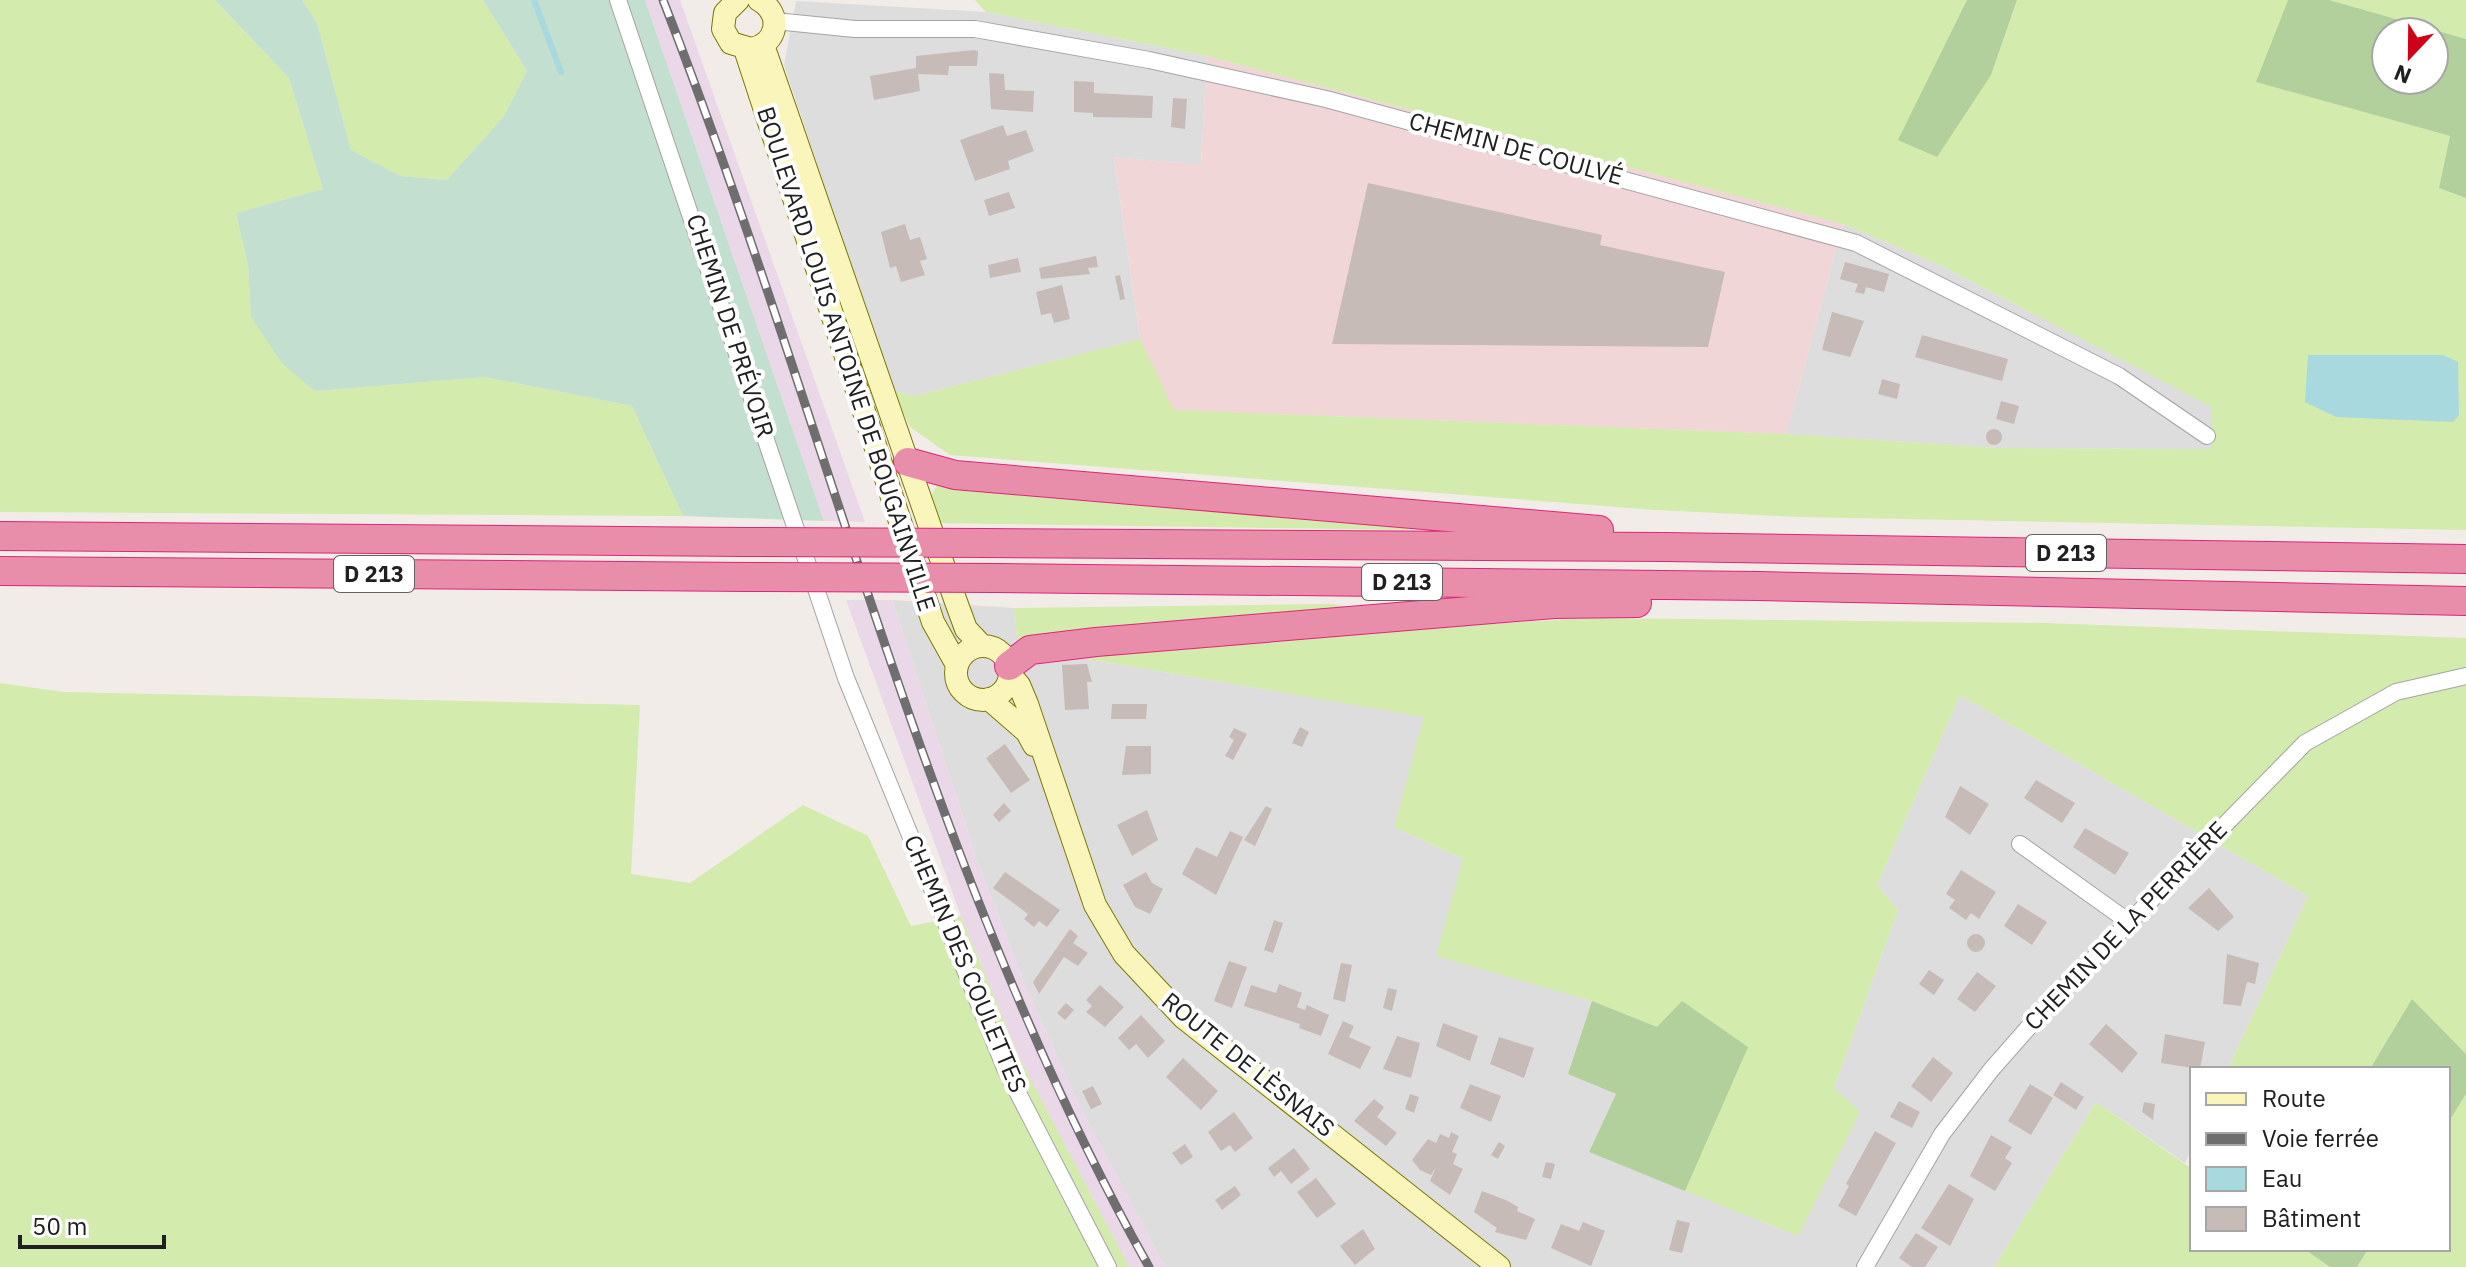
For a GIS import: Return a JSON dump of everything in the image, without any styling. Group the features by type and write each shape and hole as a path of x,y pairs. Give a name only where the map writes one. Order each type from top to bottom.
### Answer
{"highway":[{"path":"908,462 955,475 1623,532 1665,547"},
{"name":"D 213","path":"0,536 1665,547 2466,559"},
{"name":"D 213","path":"0,571 1806,587 2466,601"},
{"path":"1009,670 1030,650 1096,642 1554,604 1759,602 1806,587"}],"main road":[{"path":"731,2 723,21 726,36 754,47 772,35 775,21 769,7 759,0"},
{"name":"BOULEVARD LOUIS ANTOINE DE BOUGAINVILLE","path":"754,47 908,462 966,629 982,646"},
{"name":"BOULEVARD LOUIS ANTOINE DE BOUGAINVILLE","path":"754,47 933,622 957,665"},
{"path":"982,646 999,651 1009,670 1002,691 989,699 973,698 961,688 957,665 966,652 982,646"},
{"name":"ROUTE DE LÈSNAIS","path":"1009,670 1019,685 1095,905 1124,954 1183,1017 1499,1267"},
{"name":"ROUTE DE LÈSNAIS","path":"989,699 1027,732 1047,766"}],"street":[{"name":"CHEMIN DE PRÉVOIR","path":"618,0 795,519 837,654"},
{"name":"CHEMIN DE COULVÉ","path":"775,21 855,29 975,29 1149,60 1341,103 1856,243 2119,376 2207,436"},
{"name":"CHEMIN DES COULETTES","path":"837,654 1005,1068 1108,1267"},
{"name":"CHEMIN DE LA PERRIÈRE","path":"1865,1267 1942,1134 1991,1070 2129,922 2305,743 2396,692 2466,676"},
{"path":"2020,844 2129,922"}],"shaded area":[{"path":"645,0 680,0 865,522 824,521"},
{"path":"796,1 986,12 1207,56 1201,165 1114,157 1140,339 914,396 893,391 784,65"},
{"path":"1207,56 1843,224 1786,434 1173,410 1140,339 1114,157 1201,165"},
{"path":"1843,224 1940,265 2213,407 2212,449 1998,448 1786,434"},
{"path":"846,600 892,600 979,866 1026,987 1078,1103 1165,1267 1129,1267 1019,1057 961,916"},
{"path":"892,600 1014,608 1018,647 1425,717 1394,827 1463,859 1437,956 1592,1001 1568,1074 1616,1094 1589,1152 1798,1236 1834,1088 1898,910 1877,885 1960,695 2308,896 2229,1067 2190,1067 2190,1152 2185,1163 2096,1102 1994,1267 1165,1267 1078,1103 1026,987 979,866"}],"green space":[{"path":"0,0 215,0 289,78 323,189 236,213 248,265 251,317 315,391 485,377 632,406 683,516 0,512"},
{"path":"215,0 302,0 317,23 351,150 400,176 447,180 504,116 527,71 483,0 645,0 824,521 683,516 632,406 485,377 315,391 282,363 251,317 248,265 236,213 323,189 289,78"},
{"path":"302,0 483,0 527,71 504,116 447,180 400,176 351,150 317,23"},
{"path":"975,0 1967,0 1948,44 1991,75 2017,0 2288,0 2257,82 2450,136 2439,188 2466,198 2466,530 1800,517 1656,510 950,455 910,427 893,391 914,396 1140,339 1174,410 1786,434 1998,448 2212,449 2212,407 1940,265 1843,224 1207,56 986,12"},
{"path":"1967,0 2017,0 1991,75 1937,157 1898,140"},
{"path":"2288,0 2329,0 2385,16 2370,16 2370,96 2450,96 2450,34 2466,39 2466,198 2439,188 2450,136 2256,82"},
{"path":"2329,0 2466,0 2466,39 2450,34 2450,16 2385,16"},
{"path":"937,485 1408,522 1408,530 935,523 929,500"},
{"path":"1333,604 1458,626 1589,618 2044,623 2466,638 2466,1054 2412,1000 2371,1067 2229,1067 2308,896 1960,695 1877,885 1898,910 1834,1088 1860,1112 1798,1236 1685,1191 1747,1047 1657,1027 1592,1001 1436,956 1463,859 1394,827 1424,717 1018,647 1014,608"},
{"path":"0,683 63,692 640,705 631,874 690,883 803,805 868,836 911,926 961,916 1019,1057 1129,1267 0,1267"},
{"path":"2412,999 2466,1054 2466,1094 2450,1120 2450,1067 2371,1067"},
{"path":"1592,1001 1657,1027 1682,1001 1748,1047 1685,1191 1589,1152 1616,1094 1568,1074"},
{"path":"2466,1094 2466,1267 2357,1267 2367,1251 2450,1251 2450,1120"},
{"path":"2096,1102 2190,1168 2190,1251 2307,1251 2330,1267 1994,1267"},
{"path":"2307,1251 2367,1251 2357,1267 2330,1267"}],"water":[{"path":"2308,355 2443,355 2458,362 2459,415 2453,422 2336,417 2305,402"}],"building":[{"path":"978,51 977,66 949,66 948,75 918,74 920,91 874,100 870,76 916,68 916,56"},
{"path":"989,73 1004,74 1005,90 1034,91 1033,112 991,109"},
{"path":"1074,81 1094,82 1094,93 1153,96 1152,118 1093,117 1093,113 1074,112"},
{"path":"1173,98 1187,99 1185,129 1171,127"},
{"path":"1003,125 1007,136 1026,130 1034,151 1008,161 1010,169 975,181 960,140"},
{"path":"1368,183 1602,235 1600,245 1725,272 1708,347 1332,344"},
{"path":"1009,192 1015,208 989,216 984,200"},
{"path":"905,224 910,240 920,237 927,259 920,261 925,275 901,282 896,266 890,268 881,232"},
{"path":"1096,256 1098,267 1088,268 1090,274 1041,279 1039,268"},
{"path":"1018,258 1021,272 990,278 988,265"},
{"path":"1845,262 1889,274 1884,292 1866,287 1864,294 1855,292 1858,284 1840,279"},
{"path":"1120,275 1125,299 1120,300 1115,276"},
{"path":"1062,285 1070,319 1054,323 1051,313 1041,315 1036,292"},
{"path":"1832,312 1864,321 1850,357 1822,350"},
{"path":"1922,335 2008,359 2002,381 1915,357"},
{"path":"1882,379 1900,384 1897,399 1878,394"},
{"path":"2001,401 2019,406 2014,424 1996,419"},
{"path":"1991,429 1997,429 2002,437 2000,443 1991,445 1986,440 1986,434"},
{"path":"1087,664 1092,682 1087,682 1089,709 1065,710 1062,665"},
{"path":"1112,704 1147,704 1146,719 1111,719"},
{"path":"1300,727 1309,732 1302,747 1292,743"},
{"path":"1234,728 1247,734 1233,760 1225,756 1234,740 1229,737"},
{"path":"1005,744 1030,780 1011,793 986,758"},
{"path":"1126,746 1151,746 1151,774 1122,775"},
{"path":"2036,780 2075,803 2062,823 2024,798"},
{"path":"1960,786 1989,804 1970,835 1945,817"},
{"path":"1004,803 1011,811 999,822 993,815"},
{"path":"1266,806 1272,809 1255,846 1244,840"},
{"path":"1147,810 1158,840 1132,856 1117,825"},
{"path":"2085,828 2129,853 2115,875 2073,847"},
{"path":"1230,831 1243,837 1216,895 1182,874 1196,847 1217,857"},
{"path":"1961,870 1996,892 1979,919 1971,913 1966,920 1949,908 1955,900 1946,894"},
{"path":"1005,872 1060,910 1047,927 1039,921 1034,927 1024,919 1028,914 993,888"},
{"path":"1146,872 1152,883 1163,889 1150,914 1135,907 1123,885"},
{"path":"2209,888 2234,917 2218,931 2188,908"},
{"path":"2018,904 2047,922 2032,945 2004,926"},
{"path":"1274,920 1283,923 1273,953 1264,950"},
{"path":"1070,929 1078,936 1073,943 1088,953 1078,966 1064,957 1039,994 1033,982"},
{"path":"1976,934 1985,943 1976,952 1967,943"},
{"path":"2227,954 2259,963 2255,984 2247,982 2241,1006 2223,1004"},
{"path":"1229,961 1247,967 1232,1008 1214,1001"},
{"path":"1341,963 1352,965 1345,1002 1333,999"},
{"path":"1929,970 1944,980 1934,995 1919,984"},
{"path":"1977,972 1996,986 1975,1012 1957,999"},
{"path":"1279,984 1302,993 1297,1007 1305,1010 1307,1005 1329,1015 1321,1036 1299,1028 1300,1024 1244,1006 1251,985 1276,993"},
{"path":"1100,985 1124,1007 1105,1027 1086,1012 1092,1006 1086,1000"},
{"path":"1388,988 1397,990 1392,1011 1383,1008"},
{"path":"1066,1003 1074,1010 1065,1020 1057,1013"},
{"path":"1141,1015 1165,1041 1148,1058 1136,1044 1129,1050 1118,1038"},
{"path":"1343,1021 1354,1026 1349,1037 1371,1047 1360,1069 1328,1054"},
{"path":"1443,1023 1478,1036 1470,1061 1436,1046"},
{"path":"2106,1024 2138,1053 2122,1073 2089,1044"},
{"path":"2165,1034 2205,1042 2200,1067 2161,1063"},
{"path":"1397,1036 1420,1043 1411,1078 1383,1069"},
{"path":"1499,1037 1534,1048 1524,1078 1490,1064"},
{"path":"1933,1057 1953,1073 1931,1102 1911,1086"},
{"path":"1183,1058 1218,1091 1201,1110 1166,1077"},
{"path":"2061,1082 2084,1097 2076,1110 2053,1095"},
{"path":"1470,1084 1501,1096 1491,1122 1460,1108"},
{"path":"2030,1084 2053,1098 2031,1135 2008,1121"},
{"path":"1093,1086 1102,1104 1091,1109 1082,1091"},
{"path":"1410,1094 1419,1097 1414,1113 1405,1109"},
{"path":"1374,1099 1384,1107 1377,1117 1397,1133 1386,1146 1354,1121"},
{"path":"1899,1101 1920,1112 1912,1128 1890,1117"},
{"path":"2144,1102 2155,1104 2153,1120 2142,1112"},
{"path":"1234,1112 1253,1138 1235,1152 1230,1145 1221,1151 1208,1132"},
{"path":"1875,1131 1896,1143 1856,1216 1838,1206 1849,1186 1846,1184"},
{"path":"1451,1132 1459,1136 1452,1152 1457,1154 1453,1164 1463,1169 1450,1195 1430,1181 1436,1167 1431,1175 1420,1170 1412,1160 1428,1139 1436,1143 1440,1134 1449,1138"},
{"path":"1991,1135 2012,1147 2005,1158 2012,1163 1995,1191 1970,1176"},
{"path":"1499,1142 1505,1146 1498,1159 1491,1155"},
{"path":"1185,1144 1193,1157 1181,1165 1172,1153"},
{"path":"1294,1148 1310,1169 1291,1184 1281,1171 1274,1177 1268,1168"},
{"path":"1546,1162 1555,1164 1551,1179 1542,1177"},
{"path":"1316,1178 1336,1204 1317,1218 1297,1192"},
{"path":"1949,1184 1974,1199 1950,1246 1921,1228"},
{"path":"1235,1186 1241,1195 1222,1210 1215,1200"},
{"path":"1482,1191 1508,1201 1518,1207 1517,1211 1535,1219 1526,1240 1495,1232 1497,1228 1474,1212"},
{"path":"1677,1220 1690,1223 1682,1253 1669,1250"},
{"path":"1583,1222 1605,1231 1591,1266 1551,1248 1561,1224 1579,1231"},
{"path":"1363,1229 1375,1249 1355,1265 1340,1246"},
{"path":"1916,1233 1938,1247 1925,1267 1912,1267 1899,1258"}],"waterway":[{"path":"534,0 561,72"}],"railway":[{"path":"663,0 722,159 941,802 1002,960 1071,1116 1149,1267"}]}
